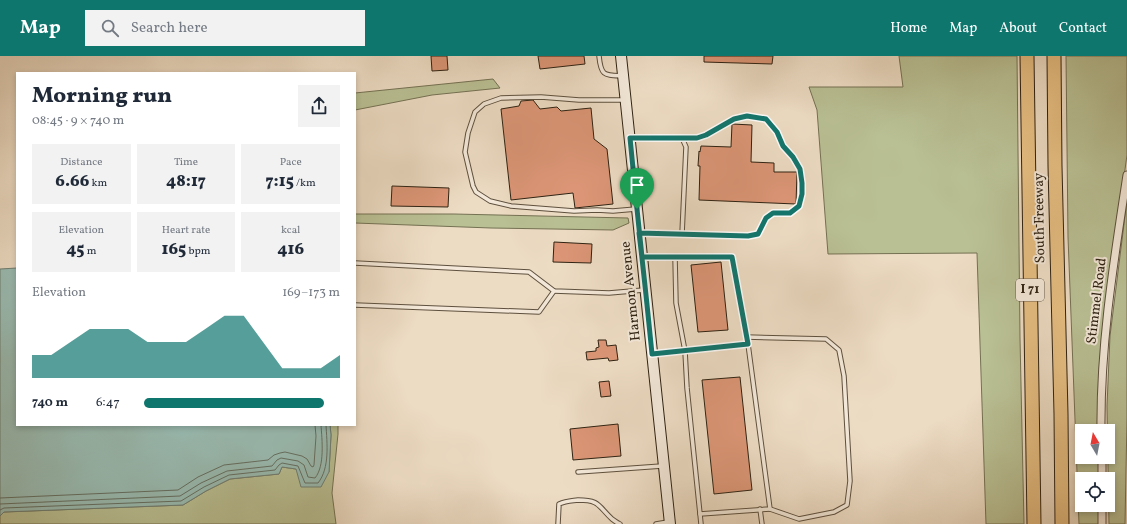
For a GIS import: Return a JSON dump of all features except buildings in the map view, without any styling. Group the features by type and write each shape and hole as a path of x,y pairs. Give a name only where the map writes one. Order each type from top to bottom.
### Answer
{"highway":[{"name":"South Freeway","path":"1027,56 1034,524"},
{"name":"South Freeway","path":"1054,56 1062,524"}],"main road":[{"name":"Harmon Avenue","path":"621,56 670,523"}],"street":[{"name":"Stimmel Road","path":"1101,424 1101,397 1105,338 1127,175"},
{"path":"1102,512 1102,524"}],"lane":[{"path":"599,56 601,69 604,73 608,75 623,76"},
{"path":"626,100 579,100 540,97 501,98 484,104 475,112 468,133 465,152 473,186 476,192 490,201 511,206 574,211 613,211 637,209"},
{"path":"630,138 697,138 706,135 734,119 741,117 747,116 766,119 777,132 783,146 793,157 800,169 802,183 802,194 799,206 790,213 773,213 766,218 758,234 748,236 639,233"},
{"path":"682,138 686,147 682,234"},
{"path":"642,257 732,257 748,344 770,509"},
{"path":"675,257 676,303 685,351 687,388 701,524"},
{"path":"356,263 529,272 554,291 609,293 645,290"},
{"path":"356,305 539,312 554,291"},
{"path":"700,514 770,509 799,519 834,512 847,504 850,481 844,376 839,350 826,339 746,337"},
{"path":"652,354 748,344"},
{"path":"578,472 664,466"},
{"path":"558,524 559,504 565,501 589,500 599,505 610,517 620,524"},
{"path":"760,509 762,524"},
{"path":"656,524 670,523"}],"green space":[{"path":"899,56 1017,56 1020,338 1024,524 986,524 977,253 828,254 817,110 809,87 903,87"},
{"path":"1066,56 1127,56 1127,155 1103,328 1101,424 1075,424 1068,237"},
{"path":"493,79 500,88 432,95 356,110 356,93"},
{"path":"1127,200 1127,418 1125,524 1109,524 1109,512 1115,512 1115,472 1108,472 1108,464 1115,464 1115,424 1107,424 1110,336"},
{"path":"356,214 454,214 628,218 629,223 613,230 491,228 356,223"},
{"path":"330,426 338,426 332,493 336,524 0,524 0,516 4,512 183,505 230,479 279,474 282,467 329,472"},
{"path":"1077,464 1101,464 1101,472 1077,472"},
{"path":"1079,512 1101,512 1101,524 1079,524"}],"water":[{"path":"16,268 16,426 330,426 329,472 321,487 301,487 296,469 282,467 279,474 230,479 183,505 4,512 0,516 0,269"}],"route":[{"path":"637,209 630,138 697,138 706,135 734,119 747,116 766,119 777,132 783,146 793,157 800,169 802,194 799,206 790,213 773,213 766,218 758,234 748,236 702,234 639,233 652,354 748,344 732,257 642,257 637,209"}]}
